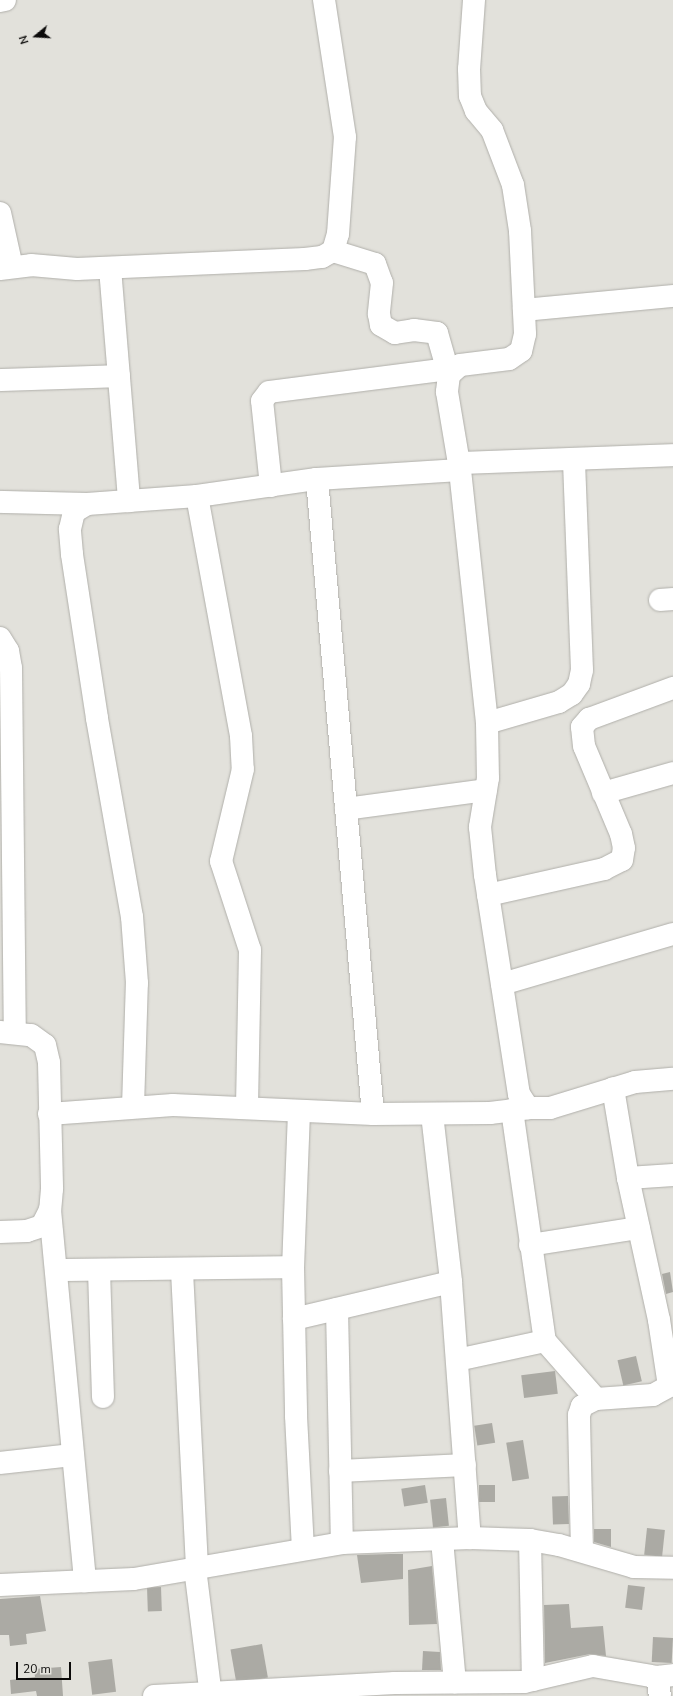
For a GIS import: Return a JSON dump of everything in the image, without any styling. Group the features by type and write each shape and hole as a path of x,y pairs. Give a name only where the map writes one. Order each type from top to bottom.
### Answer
{"street":[{"path":"0,2 5,0"},
{"path":"0,213 6,268 44,264 77,269 305,259 322,258 333,251 338,234 345,137 324,0"},
{"path":"271,486 262,401 269,392 448,372 460,365 509,359 521,351 525,334 524,310 520,231 513,185 492,130 476,111 470,96 468,69 474,0"},
{"path":"333,251 375,264 382,283 379,314 381,325 395,333 414,330 437,333 448,372 446,392 460,467 487,723 486,790 480,828 488,895 519,1094 530,1245 545,1341 596,1399"},
{"path":"110,268 130,501"},
{"path":"524,310 673,296"},
{"path":"0,380 119,376"},
{"path":"0,502 87,504 130,501 197,496 317,479 574,459 673,455"},
{"path":"487,723 559,702 572,694 582,670 574,459"},
{"path":"317,479 373,1114"},
{"path":"197,496 241,736 243,769 221,860 250,950 247,1106"},
{"path":"87,504 74,512 70,529 97,718 132,917 137,983 133,1107"},
{"path":"0,638 8,651 11,668 7,1032 31,1035 45,1045 49,1063 50,1210 85,1581"},
{"path":"581,737 582,727 589,719 673,688"},
{"path":"488,895 615,866 622,860 624,848 581,737 559,702"},
{"path":"603,793 673,773"},
{"path":"346,809 486,790"},
{"path":"502,984 673,934"},
{"path":"49,1114 133,1107 247,1106 299,1112 373,1114 432,1114 520,1109 569,1104 612,1088 673,1078"},
{"path":"582,1551 579,1415 582,1406 596,1399 653,1395 671,1386 666,1319 639,1228 628,1178 612,1088"},
{"path":"299,1112 293,1267 303,1548"},
{"path":"432,1114 451,1282 470,1538"},
{"path":"628,1178 673,1175"},
{"path":"0,1232 27,1231 42,1226 50,1210"},
{"path":"530,1245 639,1228"},
{"path":"56,1270 182,1271 293,1267"},
{"path":"99,1270 103,1397"},
{"path":"182,1271 196,1567 211,1694"},
{"path":"294,1320 451,1282"},
{"path":"337,1309 342,1543"},
{"path":"457,1360 545,1341"},
{"path":"0,1463 73,1455"},
{"path":"340,1472 465,1465"},
{"path":"0,1585 134,1580 196,1567 303,1548 342,1543 470,1538 530,1540 582,1551 634,1567 673,1568"},
{"path":"442,1540 467,1687"},
{"path":"529,1686 530,1540"},
{"path":"154,1696 529,1686 593,1666 610,1666 664,1683"}],"building":[{"path":"670,1272 673,1292 666,1294 662,1274"},
{"path":"636,1356 642,1381 623,1386 617,1360"},
{"path":"555,1371 558,1394 524,1398 521,1375"},
{"path":"492,1423 495,1443 477,1446 474,1426"},
{"path":"523,1440 529,1479 512,1481 506,1443"},
{"path":"425,1485 428,1503 404,1507 401,1489"},
{"path":"479,1485 495,1485 495,1502 479,1502"},
{"path":"568,1496 569,1524 553,1525 552,1497"},
{"path":"446,1498 449,1526 433,1528 430,1500"},
{"path":"647,1528 665,1530 662,1557 644,1555"},
{"path":"594,1529 611,1529 611,1547 594,1542"},
{"path":"403,1554 403,1579 361,1583 357,1555"},
{"path":"432,1566 437,1624 409,1625 408,1570"},
{"path":"628,1585 645,1587 642,1610 625,1608"},
{"path":"147,1587 161,1587 162,1611 148,1611"},
{"path":"40,1596 46,1631 26,1634 27,1644 10,1646 9,1635 0,1635 0,1599"},
{"path":"569,1604 571,1628 603,1626 606,1656 590,1654 545,1663 544,1605"},
{"path":"653,1637 673,1638 672,1663 652,1662"},
{"path":"262,1644 268,1677 236,1683 230,1650"},
{"path":"423,1651 440,1652 441,1670 422,1670"},
{"path":"112,1659 116,1692 92,1695 88,1662"},
{"path":"61,1667 63,1696 37,1696 36,1691 11,1694 10,1680 35,1677 34,1669"}]}
